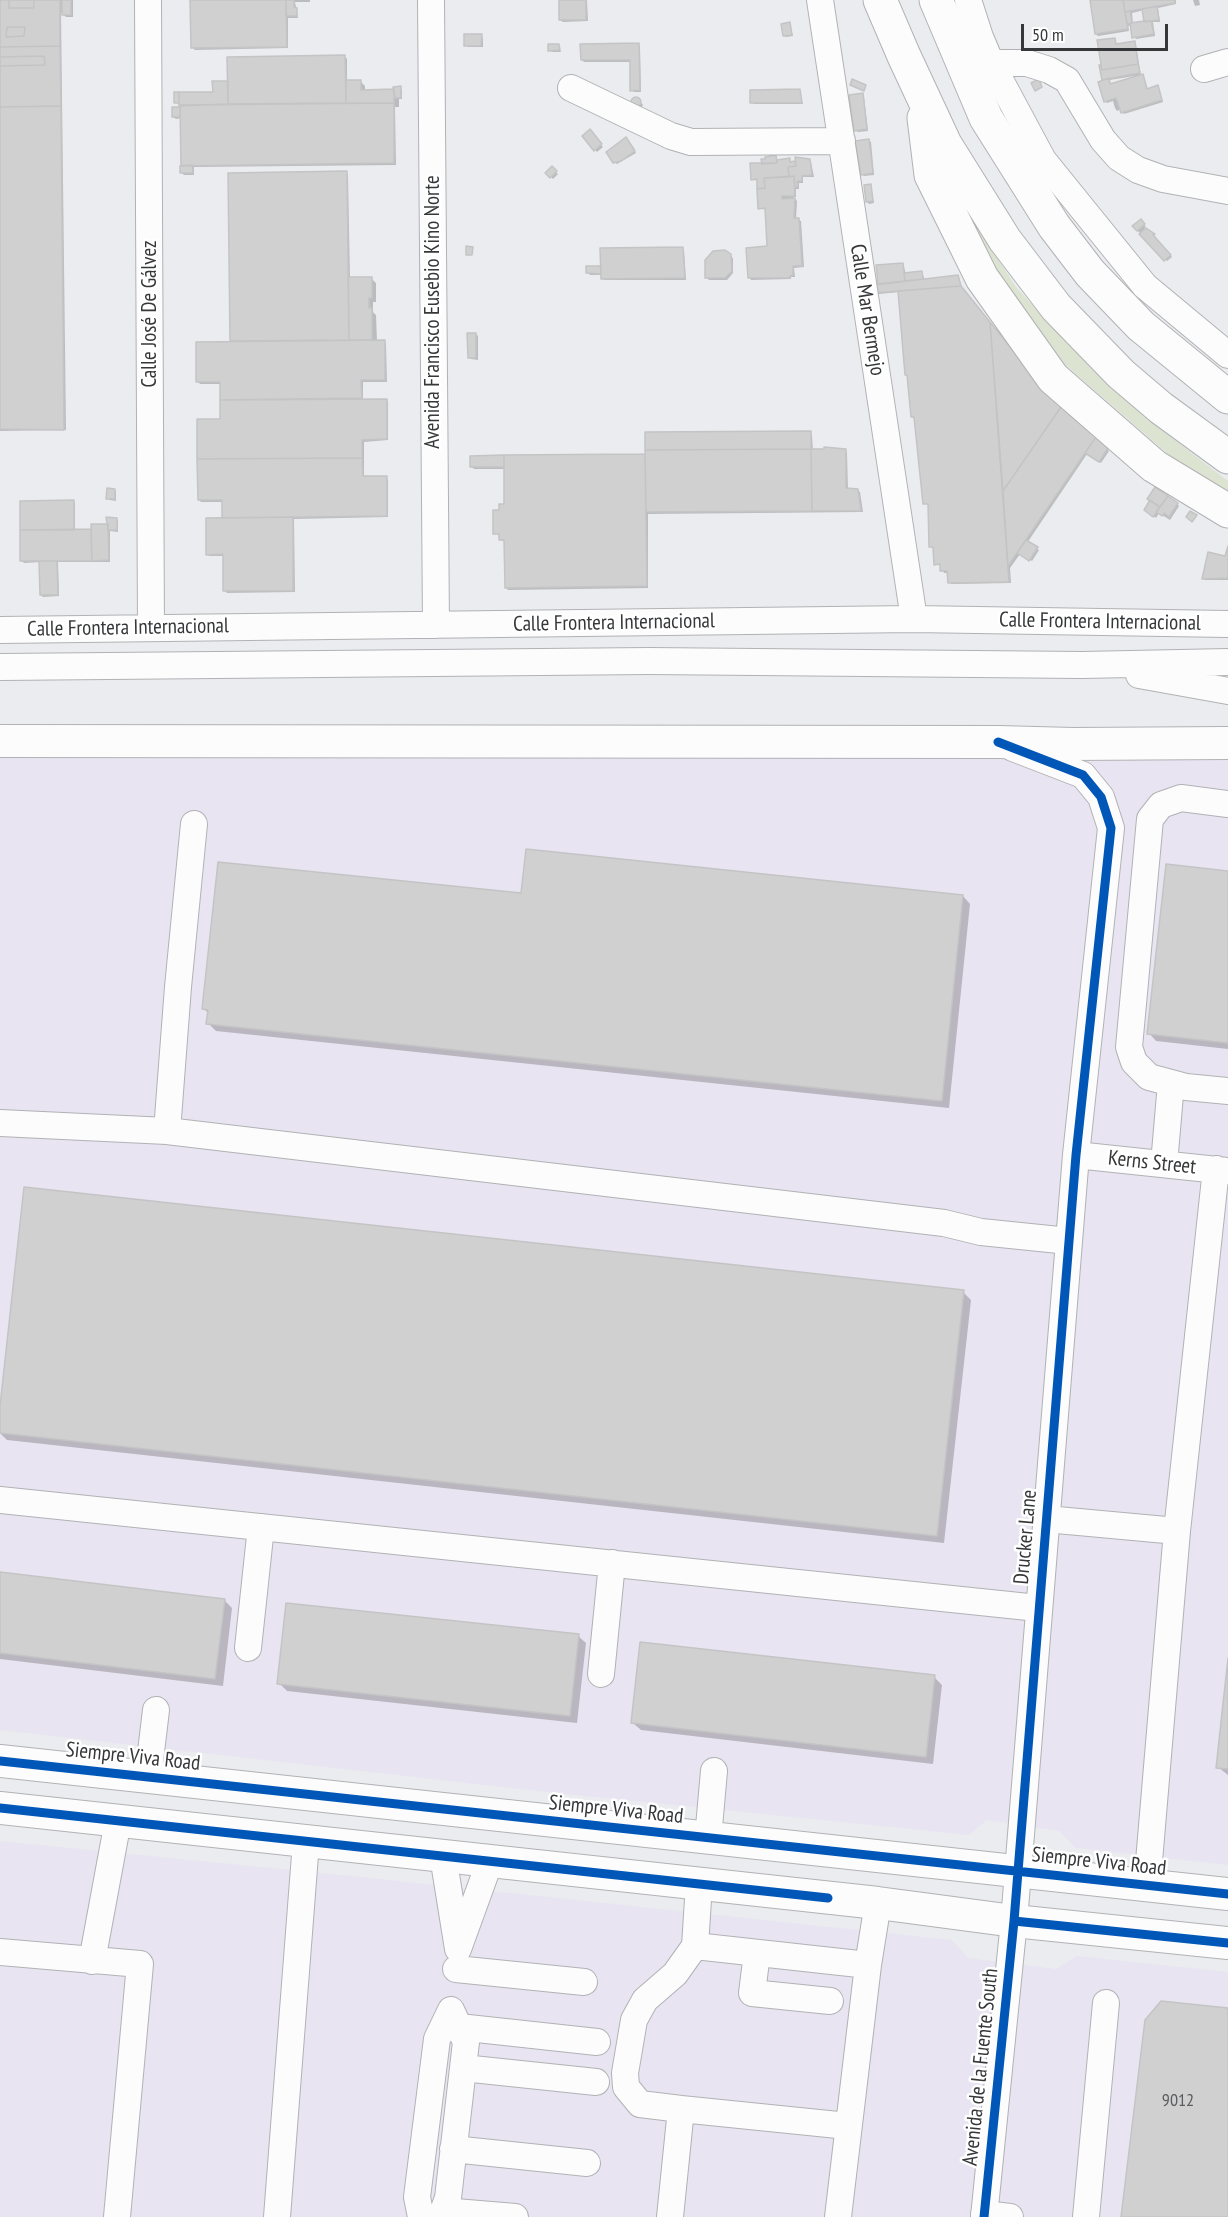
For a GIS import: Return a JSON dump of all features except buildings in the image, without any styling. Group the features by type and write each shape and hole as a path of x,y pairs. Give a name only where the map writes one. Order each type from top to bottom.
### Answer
{"highway":[{"path":"880,0 921,96 945,144 1005,240 1056,307 1121,374 1153,402 1228,457"},
{"path":"936,0 978,67 986,118 1054,226 1090,273 1141,326 1228,397"},
{"path":"921,96 931,175 982,278 1053,378 1154,466 1228,511"}],"main road":[{"path":"0,741 1228,743"},
{"path":"0,761 1228,763"},
{"name":"Siempre Viva Road","path":"0,1761 1228,1894"},
{"path":"0,1808 1228,1943"}],"street":[{"name":"Calle José De Gálvez","path":"148,0 151,628"},
{"name":"Avenida Francisco Eusebio Kino Norte","path":"431,0 436,625"},
{"name":"Calle Mar Bermejo","path":"820,0 914,619"},
{"path":"968,0 980,37 978,67 1043,160 1145,286 1228,355"},
{"path":"978,67 1027,63 1049,70 1067,80 1103,140 1119,158 1138,170 1163,179 1228,191"},
{"path":"571,88 663,132 691,142 842,141"},
{"name":"Calle Frontera Internacional","path":"0,630 914,619 1228,624"},
{"path":"0,667 649,661 1082,665 1228,662"},
{"path":"1082,665 1228,691"},
{"name":"Drucker Lane","path":"998,742 1083,775 1101,797 1112,828 1076,1155 1014,1921"},
{"path":"1228,804 1181,798 1161,805 1150,819 1129,1047 1134,1062 1149,1077 1186,1087 1228,1090"},
{"path":"167,1131 194,824"},
{"path":"1164,1164 1172,1083"},
{"path":"0,1123 167,1131 944,1223 981,1232 1069,1241"},
{"name":"Kerns Street","path":"1076,1155 1222,1170"},
{"path":"1147,1885 1177,1531 1222,1170"},
{"path":"0,1500 1038,1608"},
{"path":"1046,1519 1177,1531"},
{"path":"248,1648 261,1527"},
{"path":"601,1674 612,1563"},
{"path":"148,1777 156,1710"},
{"path":"708,1838 714,1771"},
{"path":"92,1961 118,1821"},
{"path":"277,2217 306,1842"},
{"path":"435,2215 448,2198 465,2042 455,2019 457,1959 443,1856"},
{"path":"457,1959 490,1861"},
{"path":"699,1884 695,1946 675,1974 645,2000 634,2020 626,2086 640,2104 848,2126"},
{"path":"838,2217 868,1965 878,1903"},
{"name":"Avenida de la Fuente South","path":"984,2216 1014,1921"},
{"path":"695,1946 868,1965"},
{"path":"0,1952 140,1965 117,2217"},
{"path":"757,1953 752,1993 830,2001"},
{"path":"457,1959 584,1982"},
{"path":"1086,2217 1106,2003"},
{"path":"455,2019 597,2042"},
{"path":"455,2019 437,2039 417,2197 435,2215 515,2217"},
{"path":"463,2068 596,2082"},
{"path":"670,2217 681,2109"},
{"path":"453,2149 587,2163"},
{"path":"984,2216 1010,2217"}],"shaded area":[{"path":"0,730 1228,730 1228,1865 1076,1848 1059,1831 987,1820 969,1835 546,1792 0,1730"},
{"path":"0,1841 952,1940 968,1958 1056,1969 1077,1956 1228,1972 1228,2217 0,2217"}],"green space":[{"path":"961,203 1016,287 1061,337 1146,418 1228,481 1228,495 1175,460 1063,363 1025,325 1001,291"}],"cycle path":[{"path":"984,2217 1014,1921 1076,1155 1111,828 1101,797 1083,775 998,742"},
{"path":"0,1761 1228,1894"},
{"path":"0,1808 828,1898"},
{"path":"1014,1921 1228,1943"}]}
